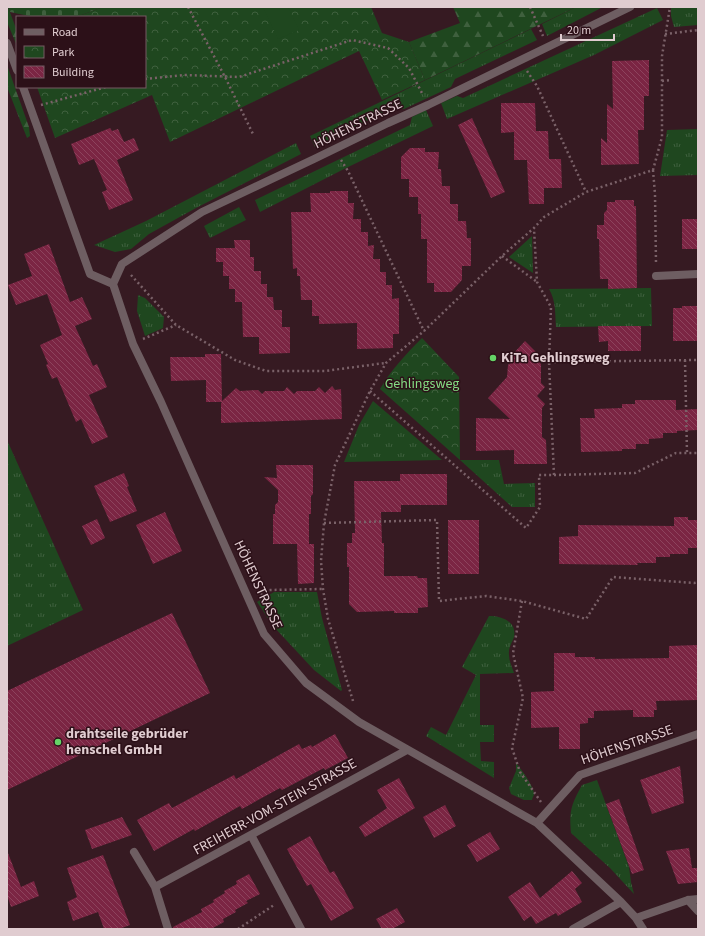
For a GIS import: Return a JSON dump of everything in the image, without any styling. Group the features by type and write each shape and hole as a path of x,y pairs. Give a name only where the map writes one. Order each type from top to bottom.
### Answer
{"street":[{"name":"HÖHENSTRASSE","path":"122,264 202,212 630,7"},
{"path":"7,43 16,68"},
{"path":"23,88 90,274 113,284 122,264"},
{"path":"656,276 698,274"},
{"name":"HÖHENSTRASSE","path":"113,284 133,344 161,402 264,634 306,683 359,722 537,823 621,902 636,918 643,929"},
{"name":"HÖHENSTRASSE","path":"537,823 580,775 698,734"},
{"name":"FREIHERR-VOM-STEIN-STRASSE","path":"155,887 407,750"},
{"path":"251,835 301,929"},
{"path":"134,852 155,887 168,929"},
{"path":"636,918 688,900 698,899"},
{"path":"688,900 698,911"},
{"path":"573,929 621,902"}],"path":[{"path":"188,7 253,134"},
{"path":"530,7 548,46"},
{"path":"656,276 655,194 653,170 662,137 662,56 670,7"},
{"path":"665,34 698,30"},
{"path":"146,79 185,75 239,77 352,40 388,48 409,68 428,105"},
{"path":"521,60 537,86 586,192"},
{"path":"662,81 671,80"},
{"path":"31,107 102,88"},
{"path":"335,149 348,171 424,330"},
{"path":"359,722 328,619 323,588 321,561 324,523 335,465 370,391 386,363 424,330 544,217 586,192 653,170"},
{"path":"534,228 537,282"},
{"path":"502,256 537,282 551,306 549,362 554,475"},
{"path":"122,264 176,325 235,360 266,371 325,371 386,363"},
{"path":"133,344 176,325"},
{"path":"685,360 686,453"},
{"path":"549,362 698,360"},
{"path":"370,391 526,528 540,507 539,475 635,473 676,453 698,453"},
{"path":"324,523 437,520 439,601 486,596 522,601 586,619 613,577 694,583 698,582"},
{"path":"250,601 269,590 323,588"},
{"path":"522,601 513,654 523,698 512,748 520,772 548,811"},
{"path":"238,929 285,898"}],"green space":[{"path":"8,7 16,28 16,44 7,22"},
{"path":"8,7 103,7 79,16 28,16 10,12"},
{"path":"103,7 371,7 382,33 409,42 425,80 382,100 359,51 170,142 152,95 55,138 37,88 146,88 146,16 79,16"},
{"path":"263,7 288,7 299,30 278,39"},
{"path":"453,7 576,7 425,80 409,42 460,23"},
{"path":"576,7 603,7 547,36 542,24"},
{"path":"671,7 698,7 698,25 674,27 671,16"},
{"path":"657,8 663,20 594,55 447,119 441,103 457,96 463,98"},
{"path":"531,29 537,40 455,79 451,87 404,109 392,108 315,147 310,136"},
{"path":"7,65 29,127 30,136 27,138 7,87"},
{"path":"426,110 433,126 260,212 255,200 410,125 412,117"},
{"path":"698,129 698,175 660,176 667,130"},
{"path":"296,143 301,154 149,234 131,249 115,252 94,245 146,221"},
{"path":"239,207 246,220 210,238 204,226"},
{"path":"532,236 533,273 509,257"},
{"path":"651,288 652,326 556,327 554,303 549,289"},
{"path":"138,295 145,298 164,317 163,328 145,336 137,311"},
{"name":"Gehlingsweg","path":"422,338 459,377 460,460 380,389 399,362"},
{"path":"373,401 442,460 344,462 359,425"},
{"path":"7,440 83,610 7,646"},
{"path":"460,460 499,460 504,484 535,483 535,507 512,507"},
{"path":"274,592 317,592 322,618 342,690 341,691 314,670 274,627 257,602"},
{"path":"489,616 507,620 511,623 514,632 509,657 514,673 480,674 480,725 494,725 494,742 480,742 481,761 494,762 494,778 426,736 431,727 446,735 476,675 462,667"},
{"path":"516,763 532,787 534,794 532,800 524,800 511,794 509,788 516,771"},
{"path":"597,780 629,867 634,894 610,868 571,833 570,819 575,798 582,785"}],"building":[{"path":"649,60 649,96 644,96 644,130 638,130 639,164 601,165 601,138 607,143 607,104 613,109 612,61"},
{"path":"501,103 535,103 536,131 548,131 549,159 561,159 562,188 544,188 544,204 529,204 527,160 514,160 514,132 501,133"},
{"path":"472,118 505,192 491,198 458,125"},
{"path":"110,128 112,131 118,129 124,142 134,138 139,150 117,160 133,200 109,210 102,192 107,190 94,159 79,165 71,144"},
{"path":"410,148 425,148 425,152 439,152 438,169 441,169 442,186 450,186 450,204 458,204 458,221 466,221 467,238 471,238 471,266 462,266 462,280 451,292 434,292 434,283 427,283 427,239 421,239 421,214 418,214 418,197 409,197 409,179 401,179 401,157"},
{"path":"330,191 348,191 348,203 354,203 353,219 361,219 361,232 368,232 368,246 374,245 373,259 380,259 380,272 386,272 386,285 392,285 392,299 399,298 399,334 393,334 393,348 357,349 357,323 319,324 319,316 312,316 312,300 301,300 300,276 297,276 297,268 293,269 291,212 311,212 310,193 330,193"},
{"path":"615,200 634,200 634,206 636,206 637,288 608,289 608,279 600,279 599,239 597,239 597,225 604,225 604,213 607,210 607,202 615,202"},
{"path":"682,219 698,219 698,249 682,249"},
{"path":"234,240 250,240 250,257 254,257 254,271 261,271 261,284 267,284 267,297 273,297 274,310 282,310 282,327 290,327 290,353 259,354 259,337 243,337 242,302 235,302 235,289 229,289 229,276 223,276 223,262 216,262 216,248 235,248"},
{"path":"49,244 70,302 82,297 92,319 75,326 93,366 97,364 107,387 89,395 108,437 92,444 81,419 76,422 57,377 52,379 46,365 48,364 40,345 62,335 47,294 16,305 8,285 32,276 24,254"},
{"path":"682,306 698,306 698,341 673,341 673,308 682,308"},
{"path":"598,326 641,326 641,351 608,351 608,341 599,342"},
{"path":"525,341 542,358 538,361 541,364 541,383 545,387 537,396 545,404 542,408 542,437 546,440 547,464 514,464 514,450 476,451 476,418 510,419 488,398 507,377 508,365 512,361 513,354"},
{"path":"205,354 221,354 222,401 236,388 240,391 258,390 262,394 265,391 284,391 287,387 294,394 297,391 315,391 319,387 325,393 332,386 335,390 341,389 342,419 221,423 222,402 206,402 206,380 171,381 170,357 205,357"},
{"path":"635,400 676,400 676,410 698,409 698,430 663,433 663,438 649,439 649,444 636,444 636,449 622,449 622,451 581,452 580,418 595,418 594,409 622,408 622,404 635,404"},
{"path":"276,465 313,465 313,494 311,496 311,514 309,514 309,544 314,544 314,583 298,584 297,544 273,544 273,514 275,514 275,505 278,502 278,490 264,477 277,478"},
{"path":"124,473 129,486 127,487 137,511 110,522 94,486"},
{"path":"400,474 447,474 447,505 401,505 401,512 381,512 382,543 384,543 384,576 417,576 418,578 427,578 428,607 418,608 418,613 394,613 394,611 357,612 349,604 349,567 347,567 347,543 352,543 352,533 355,533 354,481 400,481"},
{"path":"165,512 182,551 153,564 136,525"},
{"path":"674,517 688,517 688,520 698,520 698,548 688,548 688,554 670,554 670,557 656,557 656,563 637,563 638,565 559,564 559,537 578,536 578,525 674,526"},
{"path":"97,519 105,538 91,545 82,526"},
{"path":"448,520 479,520 479,574 448,574"},
{"name":"drahtseile gebrüder henschel GmbH","path":"172,613 210,693 7,790 7,691"},
{"path":"698,645 698,700 656,701 657,710 654,710 654,717 633,717 633,710 594,711 594,718 588,718 588,723 580,724 580,749 559,749 559,727 531,728 531,692 554,691 554,653 575,653 575,657 595,657 595,659 669,658 669,646"},
{"path":"335,734 348,758 325,770 324,768 282,790 280,788 242,809 240,806 195,831 194,829 154,851 137,820 169,803 172,808 234,775 236,779 299,744 302,749 311,745 312,747"},
{"path":"680,766 684,803 652,814 640,780"},
{"path":"399,778 415,808 365,837 359,827 387,808 377,790"},
{"path":"619,799 644,870 632,874 606,804"},
{"path":"445,805 456,826 434,838 423,817"},
{"path":"122,817 132,835 92,849 85,830"},
{"path":"490,832 500,849 477,862 467,845"},
{"path":"310,836 330,873 334,871 354,908 331,921 311,884 307,886 287,849"},
{"path":"689,848 692,868 698,868 698,882 678,884 666,851"},
{"path":"8,853 21,887 34,881 39,896 11,907 7,895"},
{"path":"103,855 130,925 119,929 104,929 98,912 73,921 67,902 77,897 67,868"},
{"path":"572,871 582,883 575,889 582,902 558,916 556,913 536,924 531,916 524,921 508,897 530,882 540,898"},
{"path":"249,874 260,894 246,901 248,903 223,919 224,922 211,929 173,929 173,927 202,912 201,909 214,902 213,900 225,893 224,891 237,884 236,881"},
{"path":"397,908 405,922 392,929 382,929 376,919"}],"place":[{"name":"KiTa Gehlingsweg","path":"493,358"},
{"name":"drahtseile gebrüder henschel GmbH","path":"58,742"}]}
